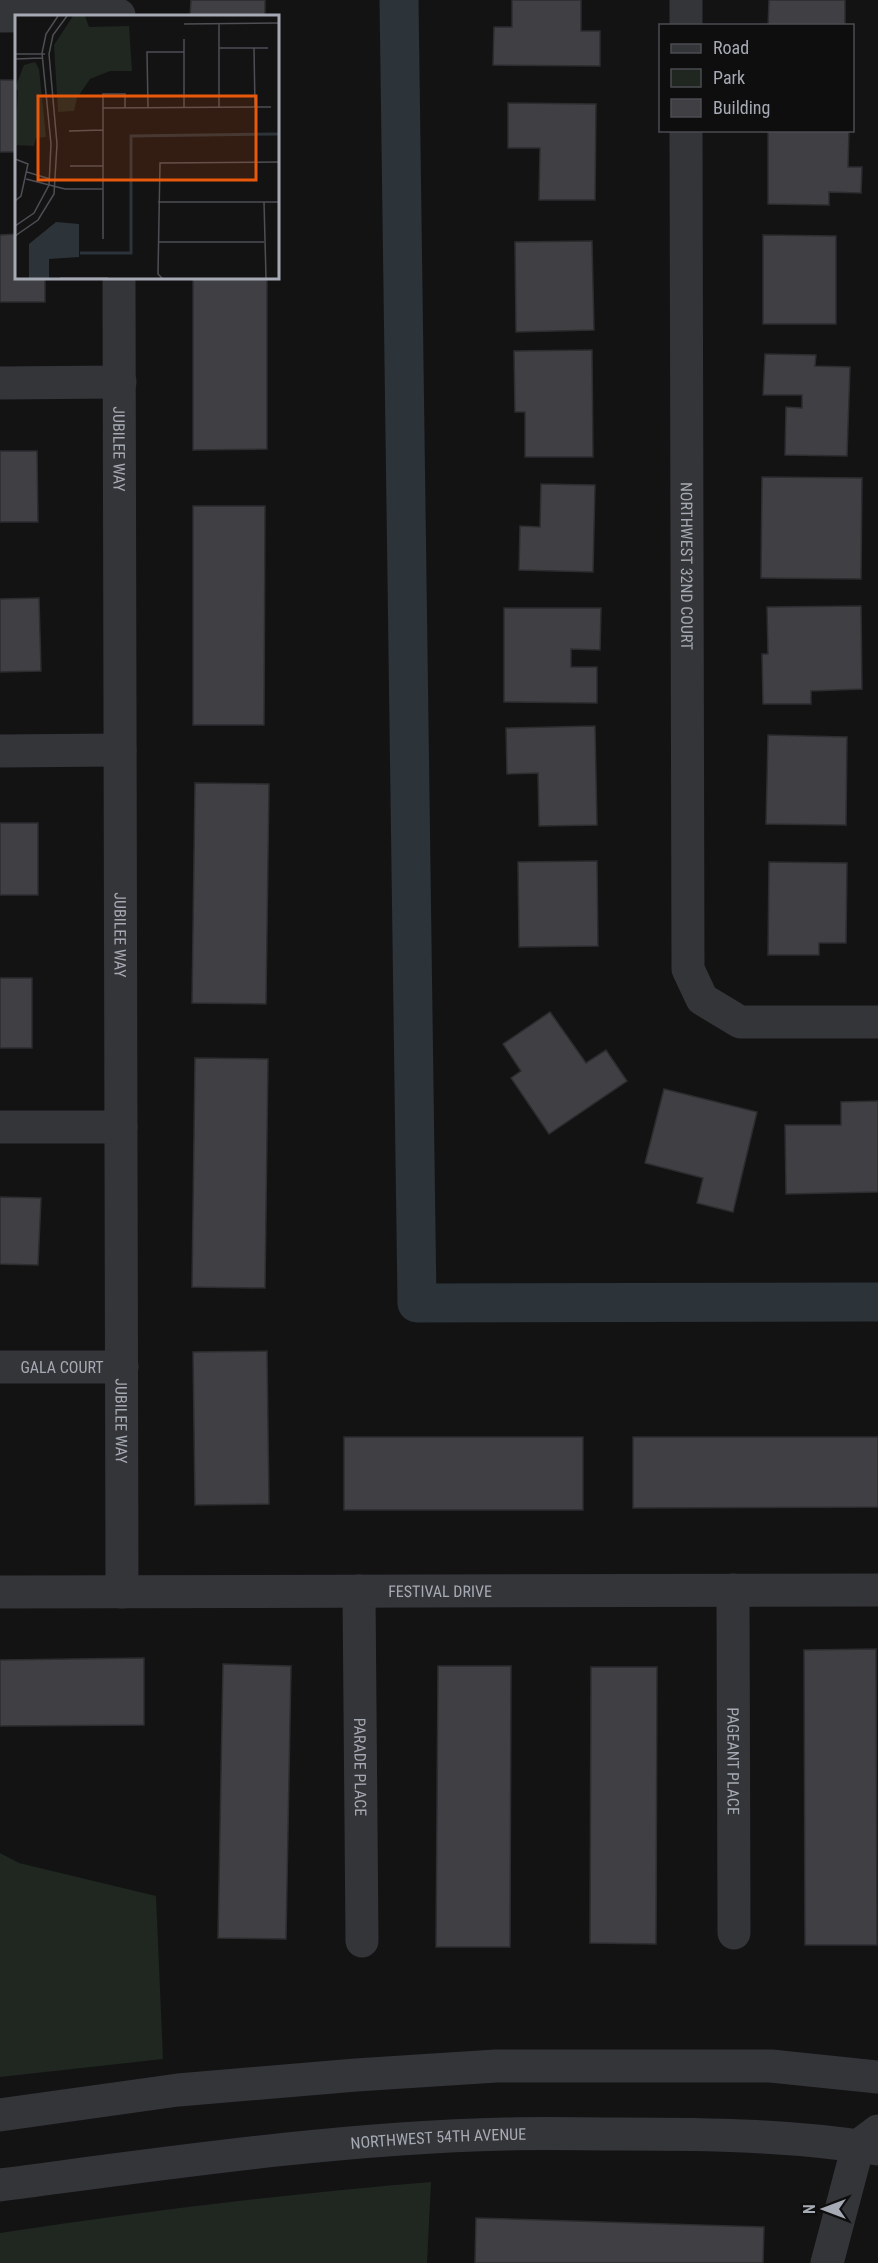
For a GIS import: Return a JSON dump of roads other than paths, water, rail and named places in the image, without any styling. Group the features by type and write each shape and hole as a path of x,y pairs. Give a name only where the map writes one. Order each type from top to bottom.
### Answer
{"street":[{"path":"686,0 686,24"},
{"path":"24,15 118,11"},
{"path":"0,16 15,15"},
{"name":"NORTHWEST 32ND COURT","path":"686,132 688,969 702,999 740,1022 878,1022"},
{"name":"JUBILEE WAY","path":"119,279 122,1592"},
{"path":"0,383 120,382"},
{"path":"0,751 120,750"},
{"path":"0,1127 121,1127"},
{"name":"GALA COURT","path":"0,1367 122,1367"},
{"name":"PAGEANT PLACE","path":"733,1590 734,1933"},
{"name":"FESTIVAL DRIVE","path":"0,1592 878,1590"},
{"name":"PARADE PLACE","path":"359,1591 362,1941"},
{"path":"0,2115 178,2090 496,2066 771,2066 878,2077"},
{"name":"NORTHWEST 54TH AVENUE","path":"0,2185 236,2156 365,2143 505,2134 672,2134 871,2142"},
{"path":"827,2263 871,2142"}],"waterway":[{"path":"399,0 417,1303 878,1302"}]}
